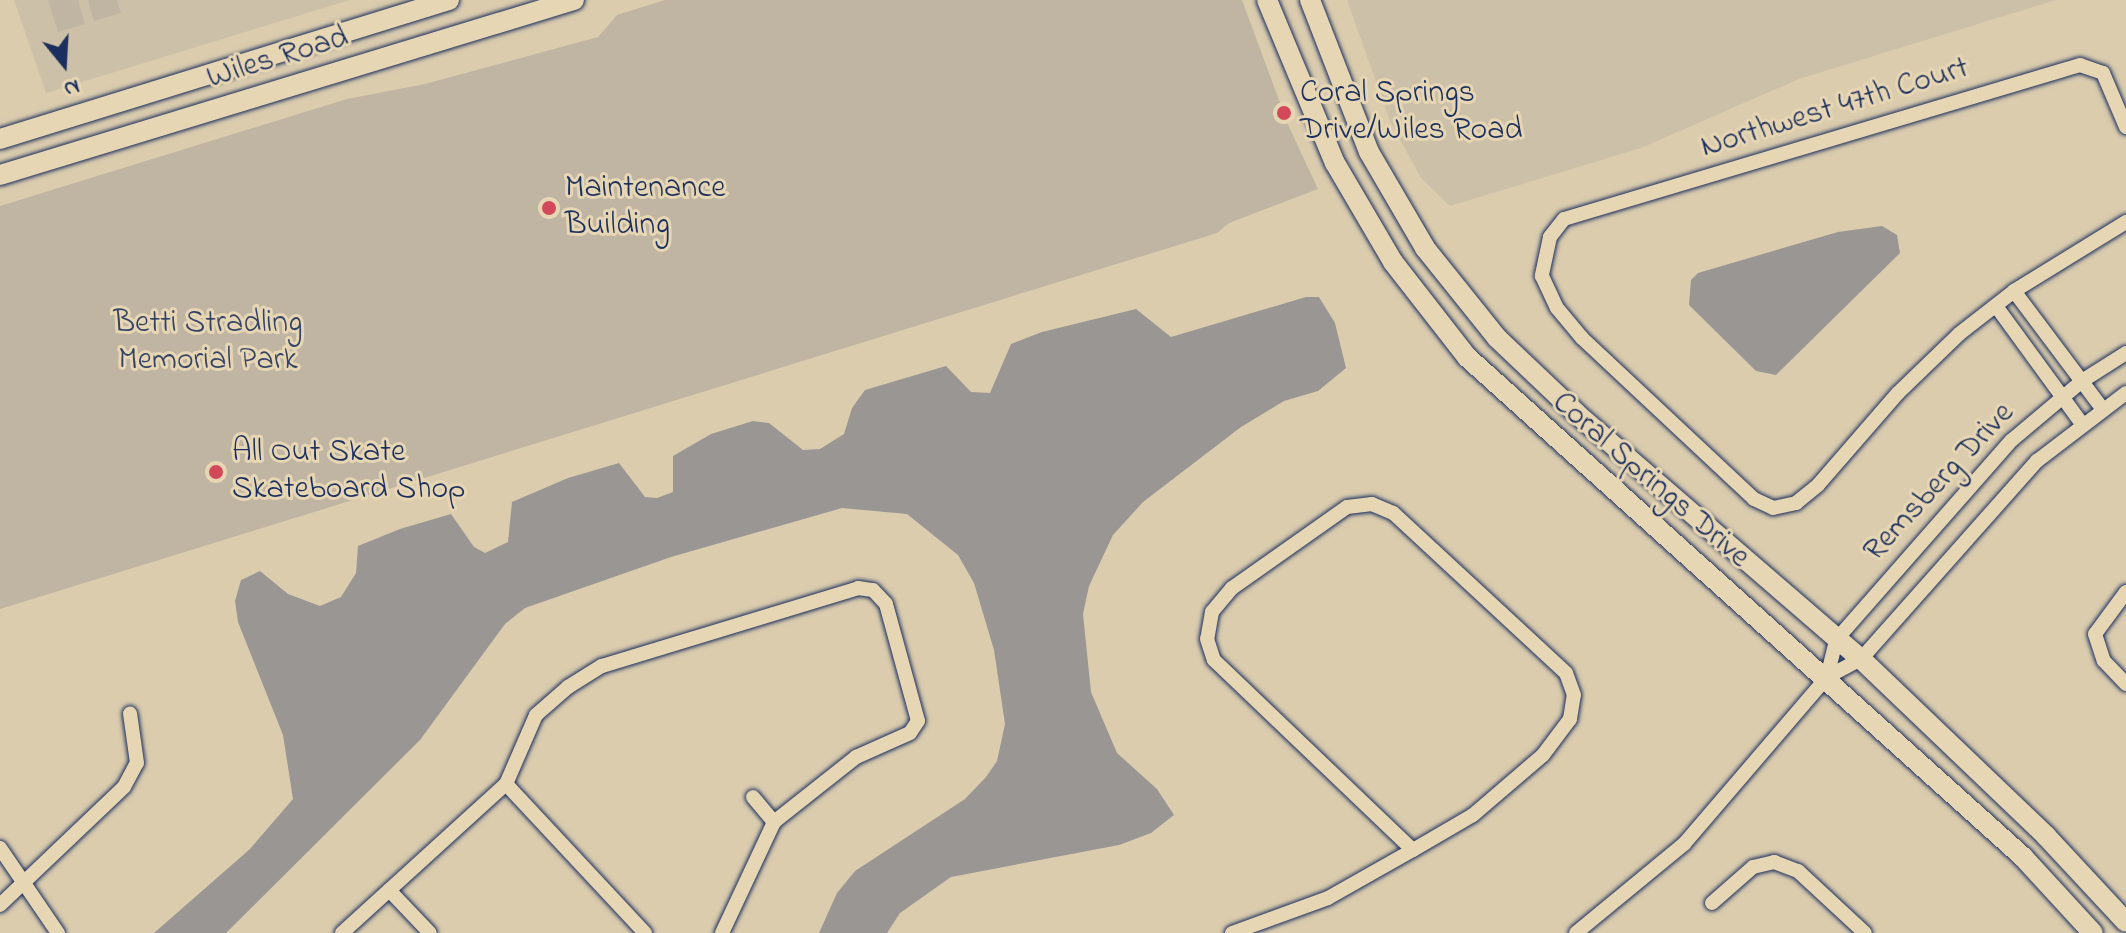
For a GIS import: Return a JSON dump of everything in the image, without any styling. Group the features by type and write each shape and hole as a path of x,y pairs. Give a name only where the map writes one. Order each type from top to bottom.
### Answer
{"main road":[{"name":"Wiles Road","path":"0,139 449,0"},
{"name":"Coral Springs Drive","path":"1267,0 1335,163 1393,262 1467,357 1827,677 2023,857 2093,933"},
{"name":"Coral Springs Drive","path":"1310,0 1369,152 1425,248 1497,338 1861,659 2046,836 2126,922"},
{"name":"Wiles Road","path":"0,175 561,2"},
{"path":"1371,223 1401,207"}],"street":[{"name":"Northwest 47th Court","path":"1996,306 1898,393 1818,485 1796,503 1773,508 1754,499 1582,338 1557,308 1542,276 1543,253 1564,219 2080,65 2103,73 2126,127"},
{"path":"2082,424 1996,306 2014,291 2126,222"},
{"path":"2014,291 2102,408"},
{"name":"Remsberg Drive","path":"1827,677 1836,640 2012,440 2082,381 2126,353"},
{"name":"Remsberg Drive","path":"1576,933 1684,844 1827,677 1861,659 2037,461 2102,408 2126,393"},
{"path":"1232,933 1328,898 1413,850 1473,815 1543,755 1570,719 1574,695 1566,673 1393,513 1372,504 1347,507 1232,588 1212,612 1207,639 1214,660 1413,850"},
{"path":"342,933 506,784 536,715 568,687 602,666 858,588 873,590 886,604 918,721 910,733 856,757 774,822 722,933"},
{"path":"2126,592 2095,634 2104,661 2126,684"},
{"path":"0,905 124,787 137,763 130,713"},
{"path":"506,784 645,933"},
{"path":"753,797 774,822"},
{"path":"0,848 21,885 58,933"},
{"path":"1712,903 1753,867 1774,862 1798,871 1865,933"},
{"path":"389,890 430,933"}],"shaded area":[{"path":"14,0 350,0 46,93"},
{"path":"1347,0 2056,0 1799,79 1641,148 1450,206 1421,178 1390,121"},
{"path":"1882,226 1897,235 1900,253 1776,375 1756,371 1689,305 1691,280 1698,273 1838,232"},
{"path":"1306,297 1319,297 1335,323 1346,368 1318,391 1284,401 1241,427 1143,502 1113,535 1089,586 1083,614 1091,692 1117,753 1157,789 1174,815 1151,833 1119,845 951,877 900,913 887,933 819,933 837,893 855,871 965,799 986,777 997,761 1005,724 994,650 974,583 958,555 907,514 842,508 671,557 525,608 505,624 420,740 226,933 154,933 250,849 293,799 283,735 238,622 235,601 241,580 260,571 288,594 320,606 341,597 356,573 358,546 400,529 451,514 474,547 485,553 508,542 512,502 568,478 619,463 645,497 657,498 673,492 673,456 711,434 753,421 769,423 803,450 820,449 844,434 852,408 865,390 946,366 971,392 990,393 1011,344 1042,332 1136,309 1171,337"}],"green space":[{"path":"48,0 78,0 85,24 58,32"},
{"path":"88,0 117,0 121,13 94,21"},
{"name":"Betti Stradling Memorial Park","path":"665,0 1242,0 1289,127 1318,189 1229,223 1217,233 0,609 0,206 347,99 425,84 598,37 617,15"}],"place":[{"name":"Coral Springs Drive/Wiles Road","path":"1284,113"},
{"name":"Maintenance Building","path":"549,208"},
{"name":"All Out Skate Skateboard Shop","path":"216,472"}]}
